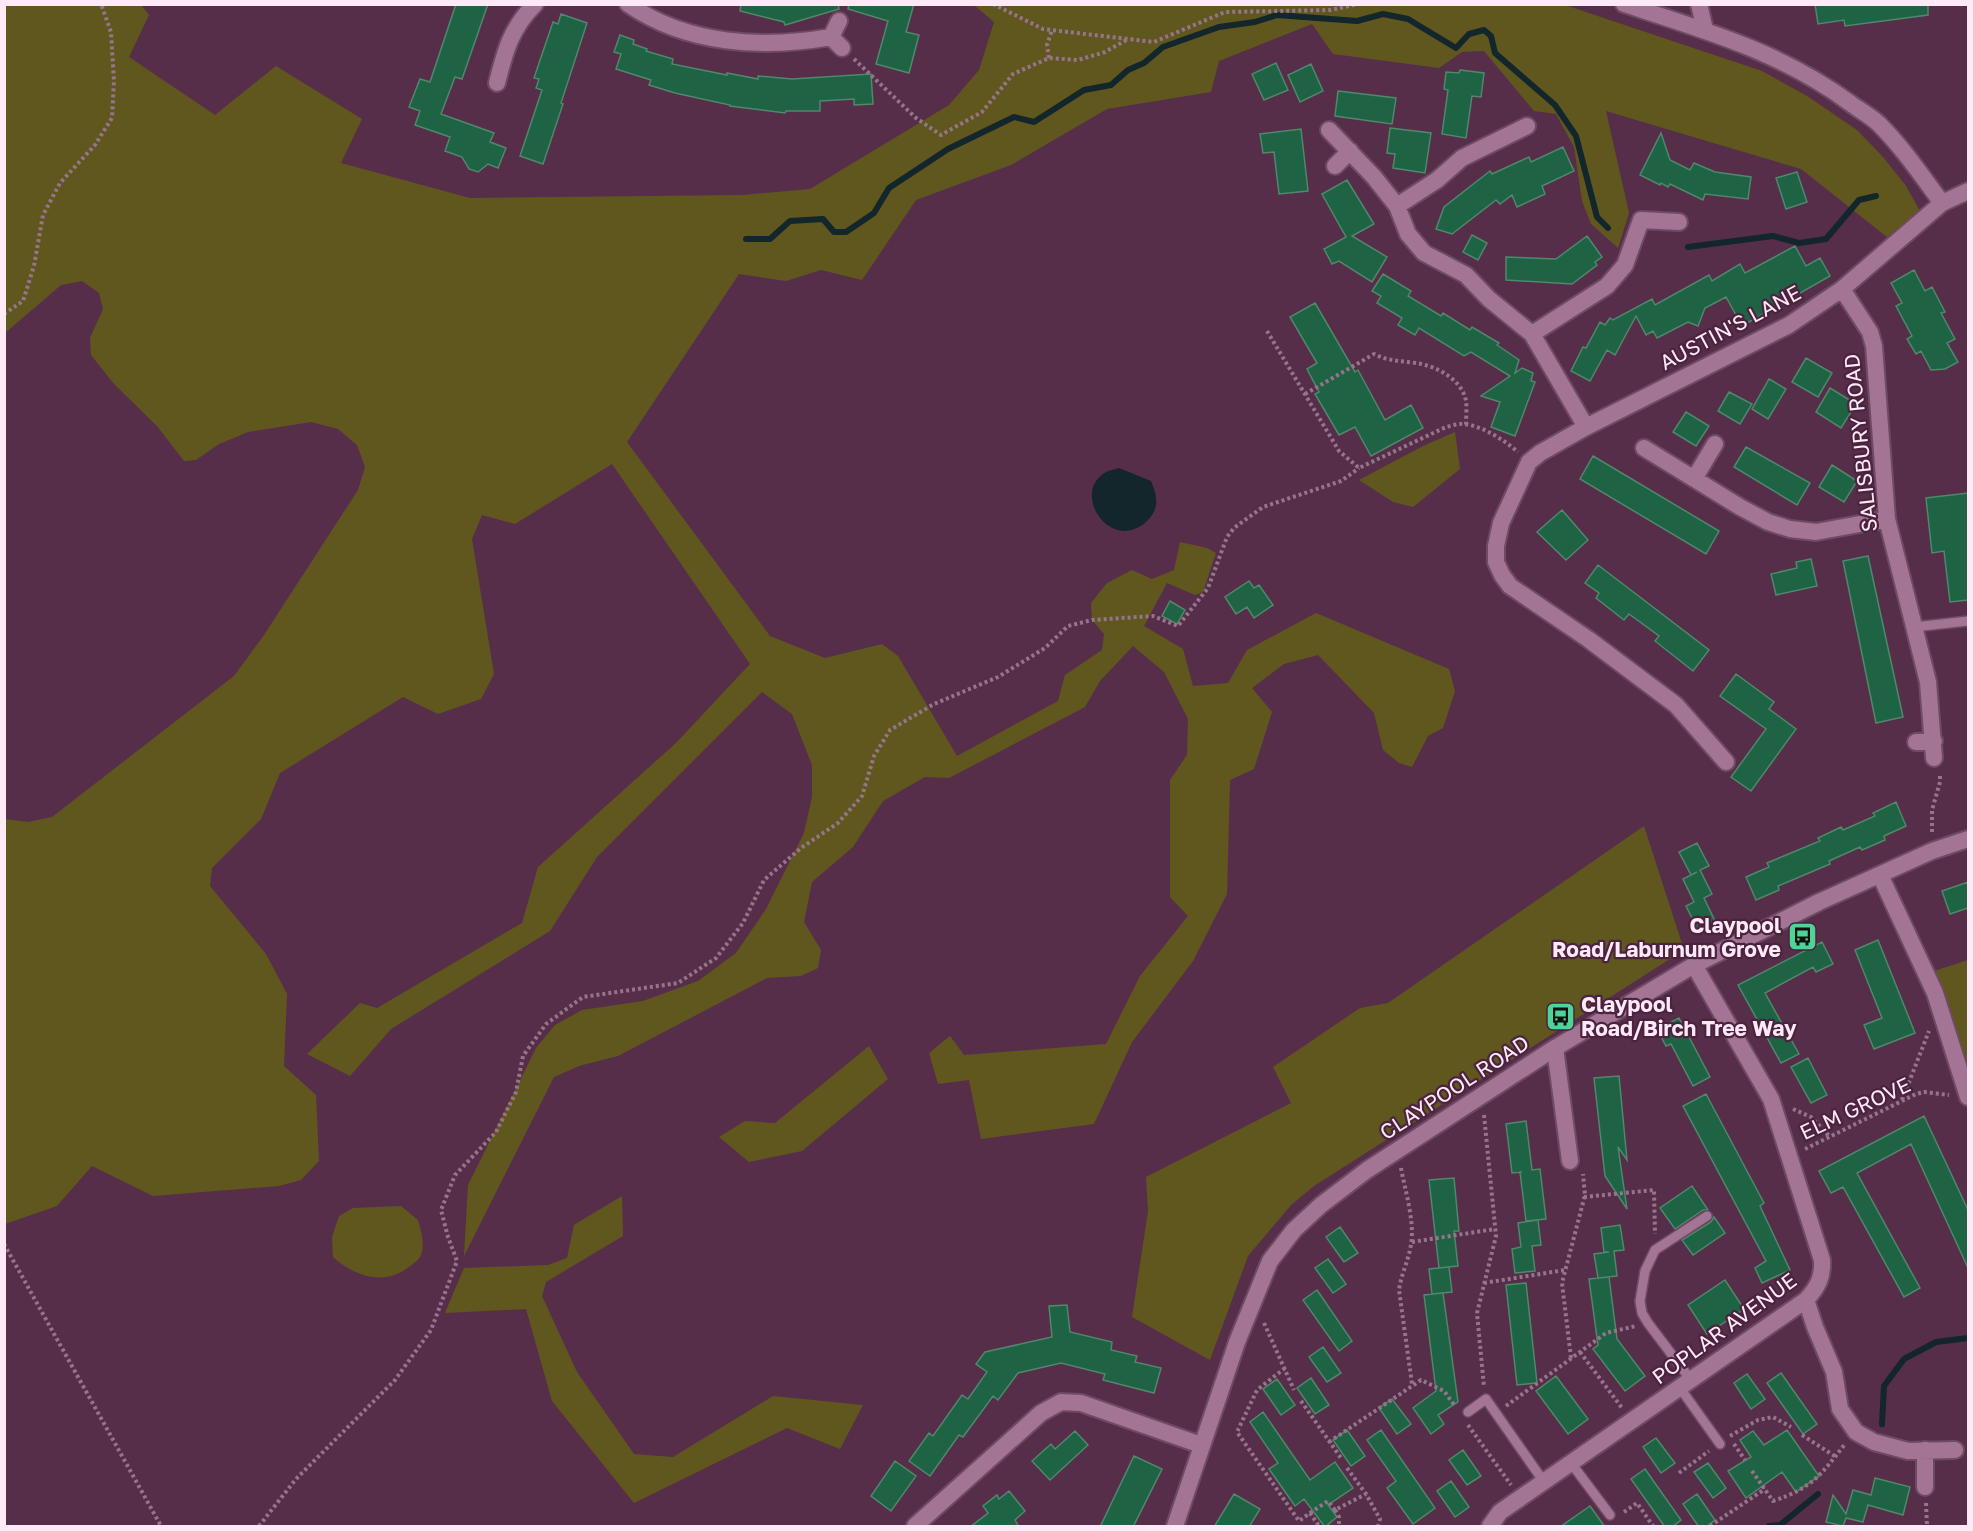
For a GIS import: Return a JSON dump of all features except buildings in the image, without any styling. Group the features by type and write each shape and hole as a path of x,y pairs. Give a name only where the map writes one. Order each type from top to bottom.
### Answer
{"street":[{"path":"496,87 506,46 523,17 535,4"},
{"path":"628,4 665,26 698,37 741,42 837,43 839,21"},
{"path":"1624,4 1767,53 1826,85 1878,124 1907,156 1942,203"},
{"path":"1699,4 1705,30"},
{"path":"1397,206 1437,180 1462,158 1527,126"},
{"path":"1329,130 1374,177 1397,206 1408,234 1424,253 1466,275 1489,299 1532,334 1586,427"},
{"path":"1335,166 1350,152"},
{"name":"AUSTIN'S LANE","path":"1529,462 1540,453 1586,427 1789,325 1842,289 1942,203 1968,190"},
{"path":"1532,334 1607,286 1625,265 1641,220 1679,222"},
{"name":"SALISBURY ROAD","path":"1842,289 1870,332 1874,346 1887,519 1928,682 1934,750"},
{"path":"1694,479 1715,444"},
{"path":"1644,448 1768,522 1790,529 1816,532 1887,519"},
{"path":"1529,462 1501,523 1496,546 1496,562 1502,575 1510,586 1588,639 1676,705 1726,762"},
{"path":"1916,742 1934,750"},
{"name":"CLAYPOOL ROAD","path":"1175,1527 1201,1445 1253,1301 1270,1262 1294,1230 1321,1205 1357,1177 1555,1048 1694,965 1819,902 1932,851 1968,839"},
{"path":"1880,875 1939,1005 1964,1097"},
{"name":"POPLAR AVENUE","path":"1490,1527 1500,1512 1806,1300 1821,1280 1821,1260 1771,1099 1694,965"},
{"path":"1555,1048 1570,1161"},
{"path":"1806,1300 1834,1372 1840,1409 1856,1432 1874,1442 1908,1451 1955,1450"},
{"path":"915,1527 1041,1413 1061,1402 1081,1403 1201,1445"},
{"path":"1925,1450 1925,1487"}],"lane":[{"path":"1914,627 1968,621"},
{"path":"1707,1216 1655,1250 1645,1271 1640,1301 1642,1313 1720,1444"},
{"path":"1465,1414 1486,1399 1544,1482"},
{"path":"1571,1463 1610,1515"}],"path":[{"path":"4,314 23,302 34,266 43,215 60,183 95,145 112,118 114,81 111,32 101,4"},
{"path":"993,4 1043,29 1154,42 1225,12 1331,10 1358,4"},
{"path":"1049,58 1047,45 1052,30"},
{"path":"837,43 916,118 941,135 982,112 1014,74 1049,58 1078,60 1105,52 1129,39"},
{"path":"1268,331 1339,451 1359,468"},
{"path":"1305,394 1374,354 1384,359 1432,366 1447,375 1457,384 1466,401 1466,425"},
{"path":"260,1527 296,1479 395,1380 431,1330 457,1261 447,1236 441,1210 455,1175 496,1131 516,1092 523,1056 546,1024 583,997 678,983 716,957 743,923 764,880 801,848 838,822 862,796 874,756 890,730 934,704 998,676 1017,665 1045,648 1068,626 1092,620 1153,616 1178,626 1208,588 1227,537 1247,517 1263,507 1284,499 1341,482 1359,468 1446,427 1466,425 1476,427 1510,445 1529,462"},
{"path":"1932,851 1932,810 1940,782 1940,765 1934,750"},
{"path":"1902,1101 1939,1005"},
{"name":"ELM GROVE","path":"1790,1155 1924,1092 1964,1097"},
{"path":"1482,1095 1496,1236 1477,1313 1486,1399"},
{"path":"1771,1099 1811,1117 1830,1137"},
{"path":"1398,1150 1412,1233 1412,1242 1399,1290 1412,1384"},
{"path":"1570,1161 1582,1166 1584,1197 1562,1283 1571,1358"},
{"path":"1584,1197 1654,1190 1655,1250"},
{"path":"1412,1242 1495,1229"},
{"path":"4,1244 161,1527"},
{"path":"1485,1283 1565,1270"},
{"path":"1253,1301 1294,1390"},
{"path":"1496,1413 1606,1333 1648,1323"},
{"path":"1580,1352 1631,1421"},
{"path":"1285,1368 1257,1390 1237,1432 1299,1521 1328,1501 1339,1517 1339,1526"},
{"path":"1329,1442 1421,1380 1444,1391 1456,1408"},
{"path":"1301,1401 1341,1458"},
{"path":"1465,1414 1520,1498"},
{"path":"1752,1471 1773,1501 1796,1493 1820,1476 1856,1432"},
{"path":"1802,1435 1836,1456"},
{"path":"1729,1437 1745,1460"},
{"path":"1347,1468 1366,1494 1380,1519 1378,1527"},
{"path":"1710,1527 1765,1489"},
{"path":"1335,1510 1366,1494"},
{"path":"1621,1514 1637,1503 1653,1527"},
{"path":"1310,1513 1319,1527"}],"shaded area":[{"path":"5,5 141,5 149,15 129,57 215,115 276,66 362,119 341,163 470,198 743,195 810,189 949,105 979,70 994,22 974,5 1565,5 1762,71 1807,96 1857,130 1906,186 1920,211 1887,237 1801,169 1606,111 1629,213 1618,248 1591,224 1582,201 1574,147 1556,114 1534,111 1484,51 1462,52 1439,68 1333,54 1312,24 1219,61 1211,92 1107,109 1011,165 916,200 862,280 821,270 786,281 739,274 627,442 770,636 825,658 882,644 898,656 957,756 1058,701 1065,675 1102,650 1104,634 1092,620 1091,603 1107,583 1132,570 1152,579 1174,570 1180,542 1207,548 1216,553 1203,592 1195,595 1167,583 1144,626 1183,649 1193,686 1228,683 1247,650 1316,613 1449,669 1455,691 1443,728 1428,736 1412,767 1399,763 1383,750 1374,713 1318,655 1284,664 1252,688 1272,712 1254,769 1230,780 1227,894 1193,961 1132,1042 1094,1124 981,1139 969,1080 938,1084 929,1053 950,1036 964,1055 1106,1044 1140,976 1188,916 1170,897 1170,780 1187,755 1188,719 1164,672 1133,646 1100,681 1085,707 949,778 925,777 883,801 853,847 812,882 804,922 821,950 818,968 801,976 767,978 618,1056 579,1066 554,1077 464,1256 468,1185 536,1048 555,1025 582,1010 643,1001 698,981 736,953 766,909 804,833 812,797 812,765 792,714 762,692 597,857 550,931 391,1029 350,1076 307,1054 360,1003 377,1008 522,923 538,867 676,743 750,664 612,464 515,524 482,515 472,539 494,674 481,699 438,714 403,697 280,773 261,819 212,868 210,886 266,954 287,994 284,1066 316,1095 319,1161 301,1180 279,1186 153,1196 92,1166 57,1206 5,1224 5,819 28,822 52,817 234,676 264,635 358,490 365,467 357,445 338,429 311,422 248,432 219,444 196,460 184,461 157,426 114,384 91,355 90,338 103,309 99,293 82,281 61,285 5,333"},
{"path":"1455,432 1460,469 1413,507 1393,502 1359,480 1423,446"},
{"path":"1644,826 1684,950 1314,1186 1291,1205 1248,1256 1210,1360 1132,1317 1148,1211 1146,1177 1291,1103 1273,1067 1360,1008 1388,1003"},
{"path":"1968,960 1968,1075 1934,971"},
{"path":"869,1046 888,1079 802,1151 749,1162 719,1137 745,1121 775,1123"},
{"path":"622,1196 623,1236 546,1282 542,1296 577,1372 634,1454 673,1457 773,1396 863,1405 840,1449 787,1428 634,1503 552,1401 526,1309 445,1313 464,1268 548,1265 567,1258 574,1225"},
{"path":"401,1206 418,1220 422,1234 422,1253 413,1264 390,1276 380,1277 360,1274 333,1257 332,1237 339,1216 353,1208"}],"water":[{"path":"1119,468 1151,481 1156,501 1154,511 1148,520 1134,529 1121,531 1109,526 1100,517 1094,506 1092,493 1096,482 1106,472"}],"waterway":[{"path":"746,239 770,239 790,221 823,219 834,232 846,232 874,213 889,188 948,149 1014,117 1034,122 1084,90 1111,85 1128,70 1144,63 1163,47 1219,27 1255,22 1277,15 1357,21 1383,14 1408,19 1456,48 1469,34 1484,30 1491,36 1495,53 1555,105 1576,136 1597,217 1608,228"},
{"path":"1688,247 1773,236 1799,243 1826,239 1859,200 1876,196"},
{"path":"1882,1424 1884,1386 1904,1359 1936,1342 1968,1338"},
{"path":"1769,1526 1780,1525 1818,1494"}],"place":[{"name":"Claypool Road/Laburnum Grove","path":"1802,937"},
{"name":"Claypool Road/Birch Tree Way","path":"1560,1016"}]}
